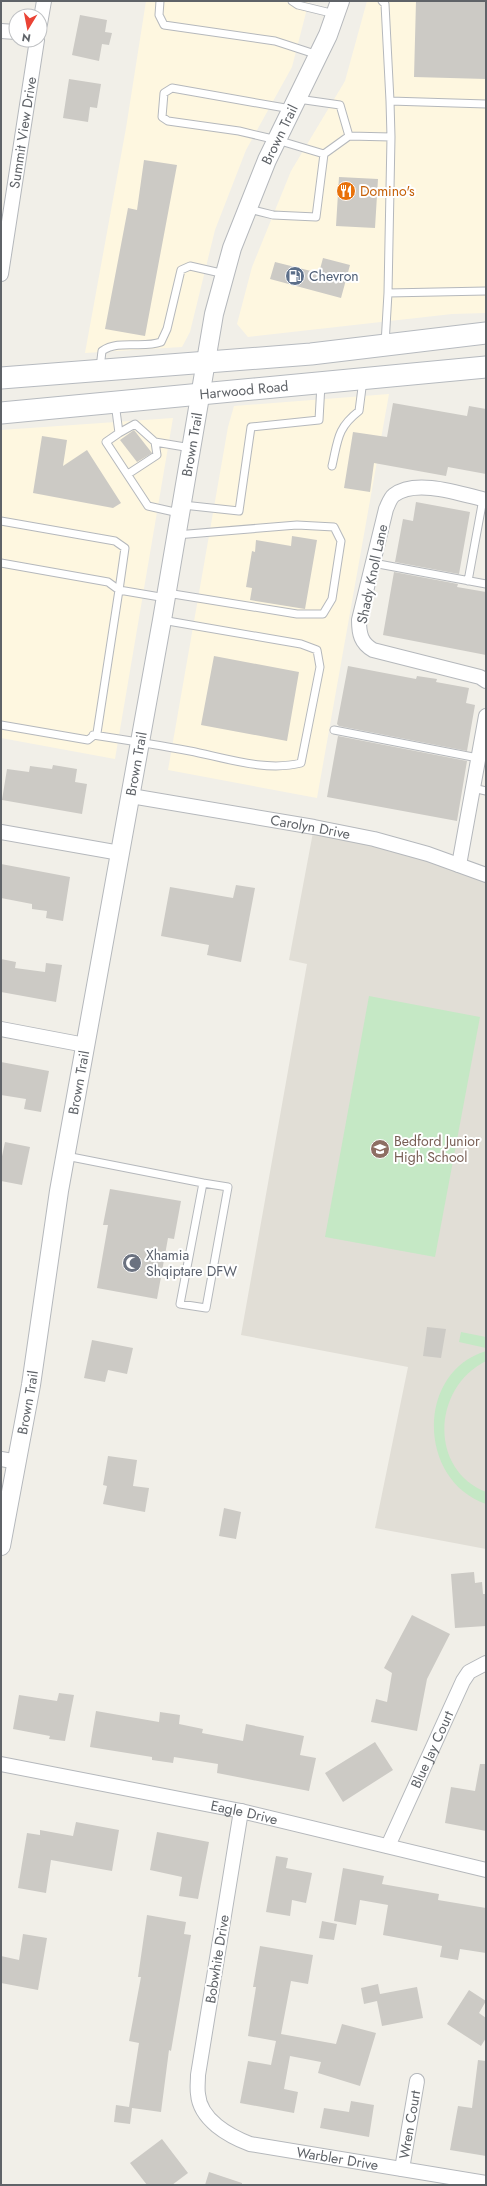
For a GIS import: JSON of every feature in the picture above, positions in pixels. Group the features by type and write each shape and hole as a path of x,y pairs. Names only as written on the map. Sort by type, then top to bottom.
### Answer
{"main road":[{"path":"1,378 311,354 486,333"},
{"name":"Harwood Road","path":"1,414 486,367"}],"street":[{"name":"Brown Trail","path":"1,1546 9,1460 131,796 214,314 232,248 277,140 318,55 338,7"},
{"name":"Summit View Drive","path":"1,274 36,48"},
{"name":"Shady Knoll Lane","path":"485,500 427,487 404,490 393,496 386,509 360,620 359,634 365,645 373,650 480,677 486,681"},
{"path":"459,865 479,789 478,758 486,716"},
{"name":"Carolyn Drive","path":"131,796 366,838 428,854 486,875"},
{"path":"1,832 120,852"},
{"path":"1,1029 85,1045"},
{"name":"Blue Jay Court","path":"388,1846 463,1681 469,1672 486,1663"},
{"name":"Eagle Drive","path":"1,1764 241,1811 486,1870"},
{"name":"Bobwhite Drive","path":"201,2107 198,2095 198,2075 241,1811"},
{"name":"Wren Court","path":"402,2169 417,2081"},
{"name":"Warbler Drive","path":"201,2107 217,2127 231,2137 250,2144 486,2183"}],"lane":[{"path":"160,1 159,15 164,25 275,40 318,55"},
{"path":"292,1 298,5 338,7"},
{"path":"382,1 385,4 391,137 388,293 385,346"},
{"path":"324,154 277,140 239,131 168,121 162,117 164,94 172,88 295,104 340,105 349,136"},
{"path":"390,101 486,104"},
{"path":"248,209 273,215 316,217 324,154 349,136 391,137"},
{"path":"99,370 102,351 110,345 153,345 161,342 167,330 182,270 190,266 225,274"},
{"path":"388,293 486,291"},
{"path":"332,466 341,429 347,420 359,411 363,378"},
{"path":"191,448 155,442 135,424 106,442 148,506 239,512 251,428 319,420 322,382"},
{"path":"114,402 119,433"},
{"path":"128,474 157,455 155,442"},
{"path":"468,581 485,500"},
{"path":"1,521 115,541 125,548 97,733 88,740 1,725"},
{"path":"1,563 108,582 119,590 166,595 297,614 323,614 332,599 341,541 334,527 297,525 176,535"},
{"path":"373,563 486,584"},
{"path":"94,735 285,767 301,762 320,667 317,650 301,644 162,620"},
{"path":"334,730 478,758"},
{"path":"66,1156 228,1187 206,1308 180,1304 203,1183"}],"shaded area":[{"path":"146,1 309,1 292,67 246,150 215,230 190,332 182,347 85,353 126,128"},
{"path":"367,1 486,1 486,313 452,314 248,337 237,324 252,267 291,171 345,81"},
{"path":"389,394 317,798 168,770 228,427 234,406"},
{"path":"173,418 115,759 1,738 1,430"},
{"name":"Bedford Junior High School","path":"314,827 486,875 486,1549 375,1528 408,1367 241,1335 307,964 289,960"}],"green space":[{"path":"369,996 480,1017 435,1257 325,1237"},
{"path":"461,1332 486,1337 486,1348 459,1342"},
{"path":"486,1351 486,1361 468,1373 455,1389 447,1408 444,1428 447,1447 454,1465 467,1481 486,1492 486,1504 463,1491 447,1473 437,1451 434,1426 437,1402 447,1380 463,1363"}],"building":[{"path":"416,1 486,1 486,79 414,77"},
{"path":"80,15 107,20 105,32 112,33 109,45 102,44 99,61 72,55"},
{"path":"69,79 101,84 97,108 90,107 88,122 63,118"},
{"path":"144,160 177,165 145,336 105,329 128,208 137,210"},
{"path":"339,177 378,179 375,228 336,226"},
{"path":"323,258 350,265 341,298 270,279 275,262 319,273"},
{"path":"393,403 467,416 469,406 486,409 486,474 448,467 446,476 374,463 370,492 344,488 353,432 387,437"},
{"path":"134,430 152,453 137,462 120,440"},
{"path":"42,436 67,440 63,466 87,450 121,503 113,508 33,493"},
{"path":"416,502 470,512 459,574 395,562 403,519 413,521"},
{"path":"292,536 317,540 305,609 250,600 252,588 246,587 252,551 255,552 256,540 291,546"},
{"path":"394,572 458,584 457,587 486,592 486,655 383,635"},
{"path":"214,656 299,672 287,741 201,725"},
{"path":"348,666 416,679 417,676 437,679 436,682 469,688 466,703 475,705 467,751 339,726 337,724"},
{"path":"338,736 467,761 457,821 327,797"},
{"path":"53,765 77,769 75,782 87,784 82,814 2,800 7,769 29,772 30,766 52,769"},
{"path":"1,864 70,877 63,921 46,918 47,911 32,909 32,904 1,898"},
{"path":"236,885 255,888 241,962 207,955 209,945 161,936 170,887 233,898"},
{"path":"1,959 16,962 15,968 45,972 46,963 62,965 56,1002 1,992"},
{"path":"1,1062 49,1071 41,1112 24,1109 26,1099 1,1095"},
{"path":"5,1142 30,1147 22,1185 1,1181 1,1161"},
{"name":"Xhamia Shqiptare DFW","path":"110,1189 181,1201 174,1239 168,1238 157,1299 97,1288 108,1225 103,1225"},
{"path":"427,1327 446,1329 441,1358 423,1356"},
{"path":"92,1340 133,1348 127,1374 108,1370 105,1382 84,1378"},
{"path":"108,1456 137,1460 133,1486 149,1488 145,1512 103,1504 107,1486 103,1485"},
{"path":"224,1508 241,1512 236,1539 219,1536"},
{"path":"474,1572 475,1583 482,1582 483,1594 486,1594 486,1626 455,1628 451,1574"},
{"path":"412,1615 450,1634 427,1679 417,1731 371,1722 376,1699 387,1702 392,1673 384,1668"},
{"path":"59,1693 74,1695 65,1741 49,1739 50,1736 13,1729 19,1695 57,1701"},
{"path":"96,1711 159,1722 160,1712 180,1715 179,1724 203,1729 202,1733 243,1741 246,1724 304,1736 300,1755 316,1758 309,1791 217,1773 218,1764 174,1757 173,1763 152,1760 152,1757 90,1747"},
{"path":"375,1742 393,1770 343,1802 325,1773"},
{"path":"480,1764 486,1764 486,1831 445,1823 451,1787 475,1791"},
{"path":"76,1822 119,1830 112,1871 51,1860 46,1893 18,1888 27,1833 40,1835 40,1830 73,1836"},
{"path":"157,1832 209,1842 198,1899 179,1896 182,1877 150,1870"},
{"path":"276,1856 288,1858 286,1868 312,1873 306,1903 292,1900 290,1916 266,1912"},
{"path":"343,1868 384,1876 382,1884 439,1894 438,1900 486,1908 486,1953 460,1949 458,1960 440,1957 442,1946 383,1935 388,1905 360,1900 356,1925 334,1921"},
{"path":"147,1915 186,1922 184,1934 191,1935 171,2051 169,2050 161,2112 132,2108 130,2124 114,2122 116,2105 129,2107 139,2043 129,2041 141,1977 138,1977"},
{"path":"322,1921 337,1924 334,1940 319,1938"},
{"path":"23,1934 47,1938 38,1990 1,1983 1,1956 19,1960"},
{"path":"260,1946 313,1955 308,1984 291,1981 281,2034 336,2044 342,2024 376,2033 360,2086 318,2073 321,2062 290,2056 284,2089 298,2092 294,2113 240,2103 248,2061 271,2065 276,2041 248,2036 256,1987 253,1987"},
{"path":"378,1984 380,1994 417,1987 423,2018 382,2026 377,2001 364,2004 361,1988"},
{"path":"469,1990 486,2001 479,2013 486,2018 486,2038 481,2046 447,2024"},
{"path":"478,2060 486,2061 486,2156 450,2150 458,2106 472,2108"},
{"path":"351,2101 374,2105 369,2137 320,2128 324,2108 349,2112"},
{"path":"162,2139 188,2173 172,2185 147,2185 130,2163"},
{"path":"209,2172 242,2183 242,2185 205,2185"}],"place":[{"name":"Domino's","path":"346,191"},
{"name":"Chevron","path":"295,276"},
{"name":"Bedford Junior High School","path":"380,1149"},
{"name":"Xhamia Shqiptare DFW","path":"132,1263"}]}
